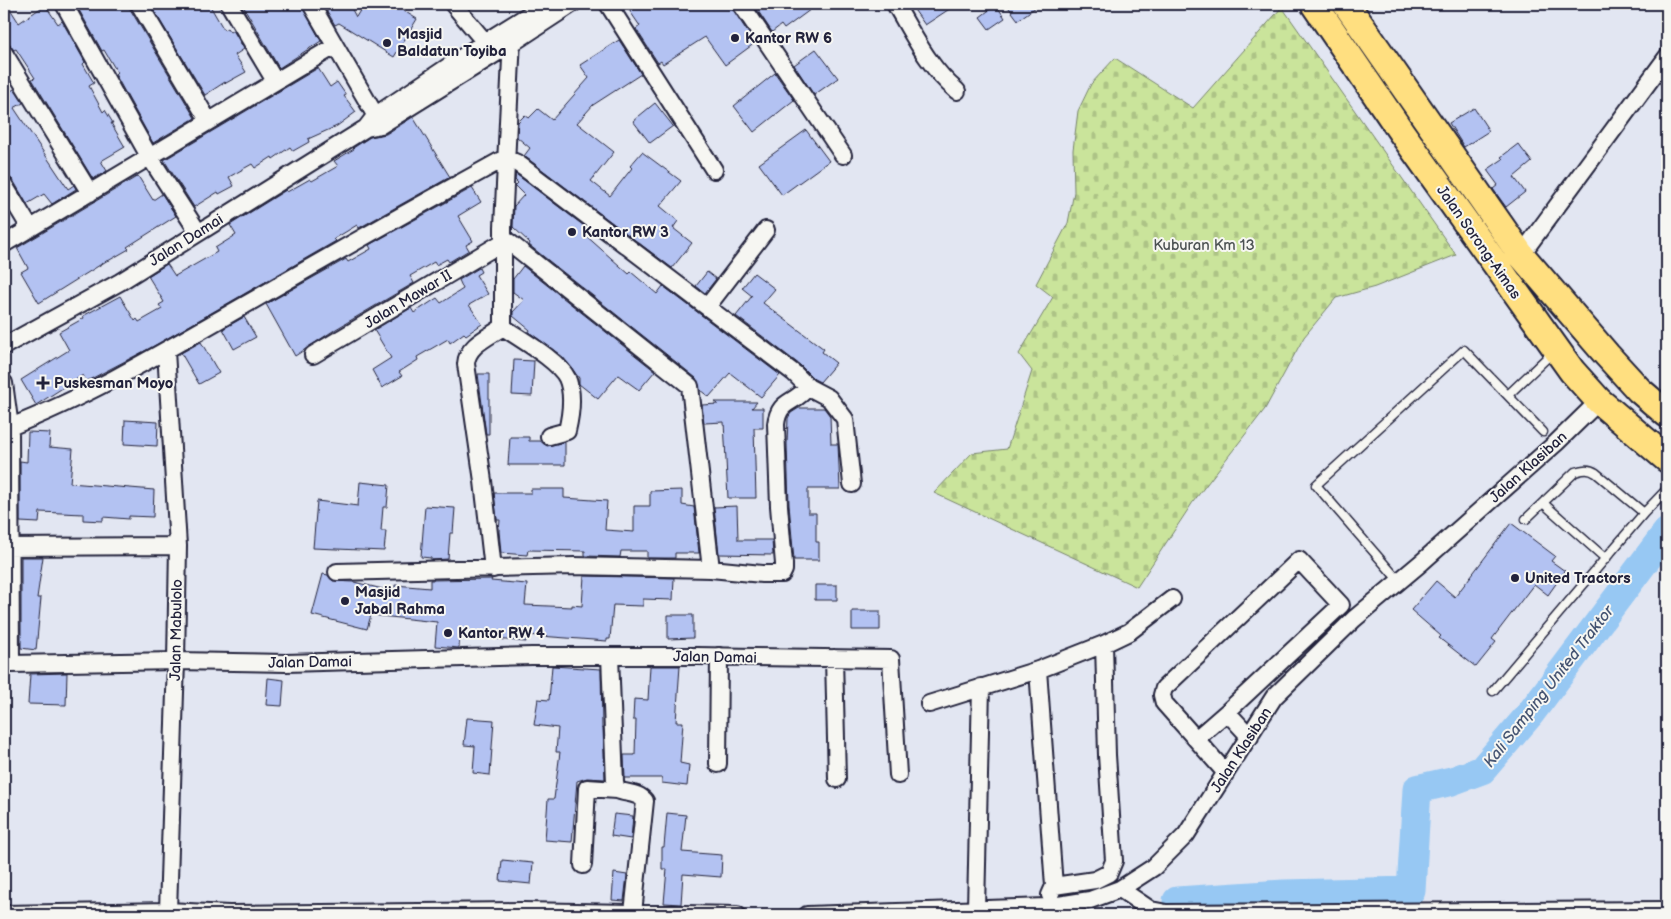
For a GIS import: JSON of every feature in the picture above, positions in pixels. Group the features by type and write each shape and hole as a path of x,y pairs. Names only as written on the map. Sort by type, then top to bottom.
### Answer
{"highway":[{"name":"Jalan Sorong-Aimas","path":"1314,4 1402,133 1572,371 1599,401 1666,457"},
{"name":"Jalan Sorong-Aimas","path":"1346,4 1522,255 1607,355 1639,390 1667,414"}],"street":[{"path":"64,4 149,156 198,232"},
{"path":"139,4 208,120"},
{"path":"229,4 275,81"},
{"path":"311,4 335,46 374,123"},
{"path":"453,4 485,42"},
{"path":"374,123 485,42 546,4"},
{"path":"374,123 511,44 572,4"},
{"path":"608,4 714,170"},
{"path":"741,4 843,155"},
{"path":"894,4 933,67 956,92"},
{"path":"503,327 505,158 513,25"},
{"path":"4,244 208,120 335,46"},
{"path":"4,53 90,193"},
{"path":"1522,255 1667,57"},
{"name":"Jalan Damai","path":"4,346 120,282 374,123"},
{"path":"505,158 517,163 794,373 808,387 829,398 845,419 852,484"},
{"path":"7,427 50,411 109,382 392,220 505,158"},
{"path":"4,185 30,228"},
{"path":"707,307 766,230"},
{"path":"503,242 508,242 690,386 711,570"},
{"name":"Jalan Mawar II","path":"313,355 503,242"},
{"path":"503,327 553,362 566,376 571,390 567,431 549,436"},
{"path":"493,569 483,481 466,364 469,352 476,345 503,327"},
{"name":"Jalan Mabulolo","path":"159,912 176,661 178,546 166,350"},
{"name":"Jalan Damai","path":"4,383 7,427 7,664 176,661 286,663 532,656 719,656 891,659 898,775"},
{"path":"337,572 574,566 782,574 784,570 779,506 777,415 785,404 796,399 808,387"},
{"name":"Jalan Klasiban","path":"807,915 1046,907 1090,900 1120,889 1154,867 1186,835 1274,697 1354,619 1556,442 1599,401"},
{"path":"7,547 178,546"},
{"path":"1226,773 1164,703 1162,695 1164,688 1299,560 1354,619"},
{"path":"929,704 1038,670 1104,644 1129,632 1172,599"},
{"path":"1196,739 1341,605"},
{"path":"1054,886 1095,880 1109,873 1114,861 1106,755 1104,644"},
{"path":"610,656 615,782 617,790"},
{"path":"718,764 719,656"},
{"path":"834,658 837,779"},
{"path":"1038,670 1054,886 1046,907"},
{"path":"971,911 981,687"},
{"path":"1227,712 1250,736"},
{"path":"584,865 587,788 617,790 642,797 645,801 633,913"},
{"path":"1120,889 1151,910 1162,914 1619,913 1667,910"},
{"path":"4,914 159,912 229,914 633,913 737,915"}],"lane":[{"path":"1508,395 1555,349"},
{"path":"1399,581 1316,485 1464,350 1542,432"},
{"path":"1526,519 1575,472 1590,469 1644,513"},
{"path":"1493,691 1644,513 1667,489"},
{"path":"1543,503 1606,558"}],"green space":[{"name":"Kuburan Km 13","path":"1282,7 1456,255 1375,287 1336,298 1304,337 1265,409 1193,502 1137,587 934,493 972,453 1007,449 1032,371 1019,354 1053,297 1036,284 1068,223 1074,192 1073,150 1078,111 1091,84 1115,58 1193,108"}],"building":[{"path":"4,4 7,4 19,23 45,5 58,24 62,21 85,62 83,64 94,83 89,86 103,112 105,110 113,123 111,123 125,147 101,161 107,171 93,179 32,79 35,78 16,49 14,50 9,44 4,43"},
{"path":"78,4 129,4 130,9 195,118 153,143 115,74 117,72 104,50 102,51 79,10 81,8"},
{"path":"150,4 209,4 224,30 227,28 230,32 233,30 244,49 235,55 246,72 225,82 205,95"},
{"path":"242,4 301,4 321,41 279,68"},
{"name":"Masjid Baldatun Toyiba","path":"329,4 349,4 356,17 364,4 408,4 404,11 417,19 394,57 339,23 335,25 324,6"},
{"path":"625,4 731,4 755,43 725,65 705,37 663,64 661,61 658,63 636,29 640,26"},
{"path":"755,4 818,4 784,29 781,25 772,32"},
{"path":"910,4 957,4 925,25"},
{"path":"1006,4 1040,4 1018,20"},
{"path":"996,5 1005,18 989,29 980,17"},
{"path":"619,40 641,74 593,105 577,123 614,152 591,181 610,196 642,152 681,181 660,206 678,221 673,228 692,243 672,268 524,156 530,148 517,137 518,122 525,115 529,118 538,109 552,120 589,78 580,65"},
{"path":"816,49 838,78 814,95 794,65"},
{"path":"318,68 330,87 337,82 346,95 344,96 356,112 337,126 308,139 309,142 293,151 290,147 273,159 272,157 255,168 252,164 229,177 234,186 219,194 218,192 194,207 164,160"},
{"path":"775,73 794,100 754,132 734,106"},
{"path":"14,89 23,103 14,108 68,189 74,185 76,189 52,204 44,194 27,204 13,180 4,175 4,92 5,95"},
{"path":"655,103 673,126 650,143 633,121"},
{"path":"1474,108 1489,131 1464,147 1449,123"},
{"path":"413,117 450,177 359,228 357,225 334,239 336,241 154,346 87,381 83,375 36,405 21,380 69,350 59,332 84,318 83,316 120,296 135,321 137,319 139,322 162,309 159,305 164,302 148,276 167,264 175,276 217,252 215,248 236,235 230,225 286,190 287,192 310,179 312,181 338,166 334,161 370,137 386,134"},
{"path":"806,130 829,161 782,195 759,164"},
{"path":"1518,144 1532,162 1514,177 1525,192 1506,207 1493,189 1498,185 1487,170 1503,159 1501,157"},
{"path":"516,174 588,229 584,234 629,274 631,272 657,294 663,286 780,375 761,397 730,373 709,397 700,390 696,378 529,245 530,243 513,227 514,206 524,195 515,186 518,183 515,180"},
{"path":"138,176 153,200 162,194 176,216 127,247 129,249 39,303 21,272 28,268 17,248"},
{"path":"472,188 481,202 458,216 473,241 466,245 469,250 449,262 447,259 436,265 434,262 410,276 414,283 336,329 295,356 266,304 346,259 348,262 371,249 369,245"},
{"path":"523,266 655,371 639,390 618,375 598,399 579,384 579,378 563,357 529,332 530,330 513,316 513,312 524,300 513,292 513,279"},
{"path":"479,268 481,272 476,275 488,294 469,305 482,324 466,335 464,333 450,343 448,339 417,357 418,360 399,372 402,376 382,388 372,370 391,358 374,330 411,308 414,313 437,298 441,303 463,289 459,280"},
{"path":"707,272 716,279 705,293 696,286"},
{"path":"754,273 775,289 763,303 824,349 822,352 836,363 820,382 736,316 752,296 742,288"},
{"path":"244,317 256,337 234,349 223,329"},
{"path":"201,342 219,373 199,384 181,353"},
{"path":"514,360 534,361 532,396 512,395"},
{"path":"478,374 489,374 489,434 486,434"},
{"path":"715,402 757,402 752,408 763,408 763,428 754,428 756,498 728,498 724,422 704,423 702,405 718,404"},
{"path":"799,408 824,408 830,416 831,444 838,444 840,489 808,489 808,513 816,513 816,542 819,542 819,560 794,560 789,505 787,444 788,418 791,413"},
{"path":"125,420 158,422 157,446 124,444"},
{"path":"28,432 50,433 49,447 73,449 70,483 154,490 153,517 129,516 129,519 103,517 103,521 83,520 83,514 40,512 39,523 20,522 20,461 27,462"},
{"path":"510,437 529,437 529,441 541,441 547,446 565,442 565,465 508,465"},
{"path":"360,482 389,485 387,507 383,507 381,531 386,531 384,551 313,548 317,501 358,506"},
{"path":"531,489 564,489 564,498 607,501 605,530 634,532 634,506 650,506 650,491 682,490 682,505 694,507 699,553 675,553 675,558 647,558 647,551 621,551 620,557 585,556 585,551 528,550 527,555 501,553 500,520 497,520 494,493 531,493"},
{"path":"425,506 455,508 453,533 450,533 448,559 431,560 431,558 421,557"},
{"path":"737,506 738,540 772,540 773,555 719,554 714,507"},
{"path":"1511,523 1555,556 1551,561 1565,571 1548,595 1534,584 1492,639 1496,642 1476,667 1439,638 1441,636 1411,610 1436,581 1455,597"},
{"path":"21,557 43,557 37,598 41,598 36,650 21,648"},
{"path":"323,574 328,575 333,581 354,582 395,592 395,585 430,588 430,580 492,579 491,581 527,584 525,605 572,607 572,605 582,606 584,576 674,578 673,600 643,599 643,606 613,605 610,639 607,639 607,641 526,635 526,642 497,639 497,635 460,631 459,648 435,646 437,622 371,615 367,629 312,615"},
{"path":"815,585 837,585 837,600 815,600"},
{"path":"852,611 880,611 880,630 852,630"},
{"path":"668,615 693,615 693,638 668,639"},
{"path":"552,666 601,669 605,779 587,778 577,781 572,842 545,840 548,799 554,799 560,752 556,752 558,728 534,725 538,699 549,700"},
{"path":"650,666 680,666 676,722 683,722 680,763 689,765 687,786 662,783 662,778 625,778 624,755 635,755 636,720 633,720 634,699 648,700"},
{"path":"67,673 66,705 28,704 30,674"},
{"path":"268,678 284,680 282,706 266,705"},
{"path":"467,718 494,720 490,775 473,773 475,746 464,745"},
{"path":"667,813 686,815 682,852 722,855 721,877 683,874 681,904 664,903 667,869 662,869 662,847 664,847"},
{"path":"614,814 633,816 631,839 611,836"},
{"path":"502,860 533,863 531,884 500,881"},
{"path":"614,873 627,875 624,901 612,900"}],"waterway":[{"name":"Kali Samping United Traktor","path":"1177,915 1177,901 1284,894 1411,891 1417,789 1452,781 1482,770 1530,714 1667,532"}],"place":[{"name":"Kantor RW 6","path":"735,38"},
{"name":"Masjid Baldatun Toyiba","path":"387,43"},
{"name":"Kantor RW 3","path":"572,232"},
{"name":"Puskesman Moyo","path":"43,383"},
{"name":"United Tractors","path":"1515,578"},
{"name":"Masjid Jabal Rahma","path":"345,601"},
{"name":"Kantor RW 4","path":"448,633"}]}
